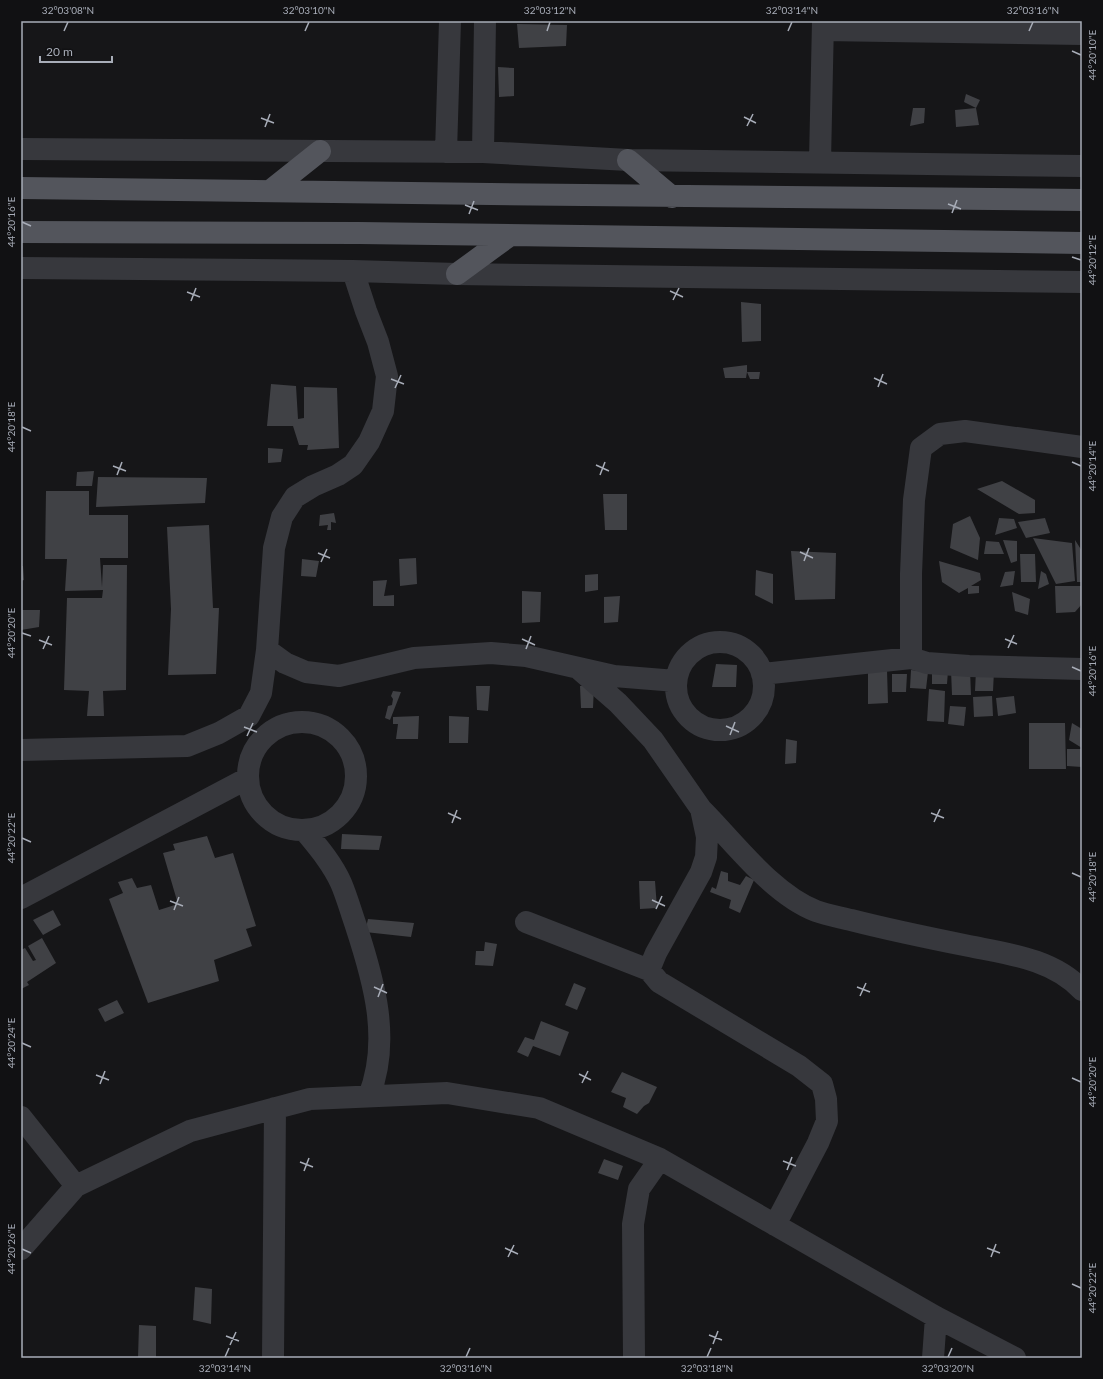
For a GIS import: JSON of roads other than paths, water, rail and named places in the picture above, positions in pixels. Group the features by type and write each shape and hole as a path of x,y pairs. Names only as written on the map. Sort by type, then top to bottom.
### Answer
{"main road":[{"path":"271,190 320,151"},
{"path":"628,160 672,197"},
{"path":"21,188 271,190 672,197 1082,200"},
{"path":"21,232 351,233 1082,243"},
{"path":"457,274 509,236"}],"street":[{"path":"446,152 450,21"},
{"path":"483,152 485,21"},
{"path":"820,161 823,26 1032,27 1082,34"},
{"path":"21,149 483,152 628,160 820,161 1082,166"},
{"path":"21,268 354,271 457,274 1082,282"},
{"path":"21,750 187,746 219,733 250,716 261,693 267,650 274,548 282,517 295,497 313,486 338,475 353,465 369,442 383,411 387,376 378,342 366,311 354,271"},
{"path":"911,658 911,574 914,500 922,448 940,434 965,431 1082,447"},
{"path":"725,642 741,648 754,659 762,674 764,692 758,708 747,721 732,729 715,730 698,725 685,714 677,698 676,681 681,664 692,651 708,644 725,642"},
{"path":"267,650 286,663 306,672 339,676 414,658 491,653 526,656 614,676 676,681"},
{"path":"762,674 911,658 927,663 969,666 1082,669"},
{"path":"579,669 618,703 653,740 701,809 763,874 791,899 816,911 873,926 1015,955 1042,963 1074,982 1082,990"},
{"path":"250,716 270,734"},
{"path":"300,722 321,725 339,736 352,753 357,774 353,795 342,813 325,825 304,830 284,827 265,816 253,799 248,778 251,757 262,739 270,734 280,726 300,722"},
{"path":"21,898 248,778"},
{"path":"649,970 656,953 701,872 706,857 707,837 701,809"},
{"path":"304,830 324,854 341,883 376,992 380,1025 379,1056 375,1080 369,1096"},
{"path":"526,922 649,970 658,982 800,1066 822,1084 826,1099 827,1121 818,1143 775,1225"},
{"path":"21,1249 76,1186 190,1131 310,1098 447,1093 539,1108 660,1160 936,1316 1015,1358"},
{"path":"273,1358 275,1108"},
{"path":"21,1117 76,1186"},
{"path":"634,1358 633,1224 639,1189 660,1160"},
{"path":"933,1358 936,1316"}]}
